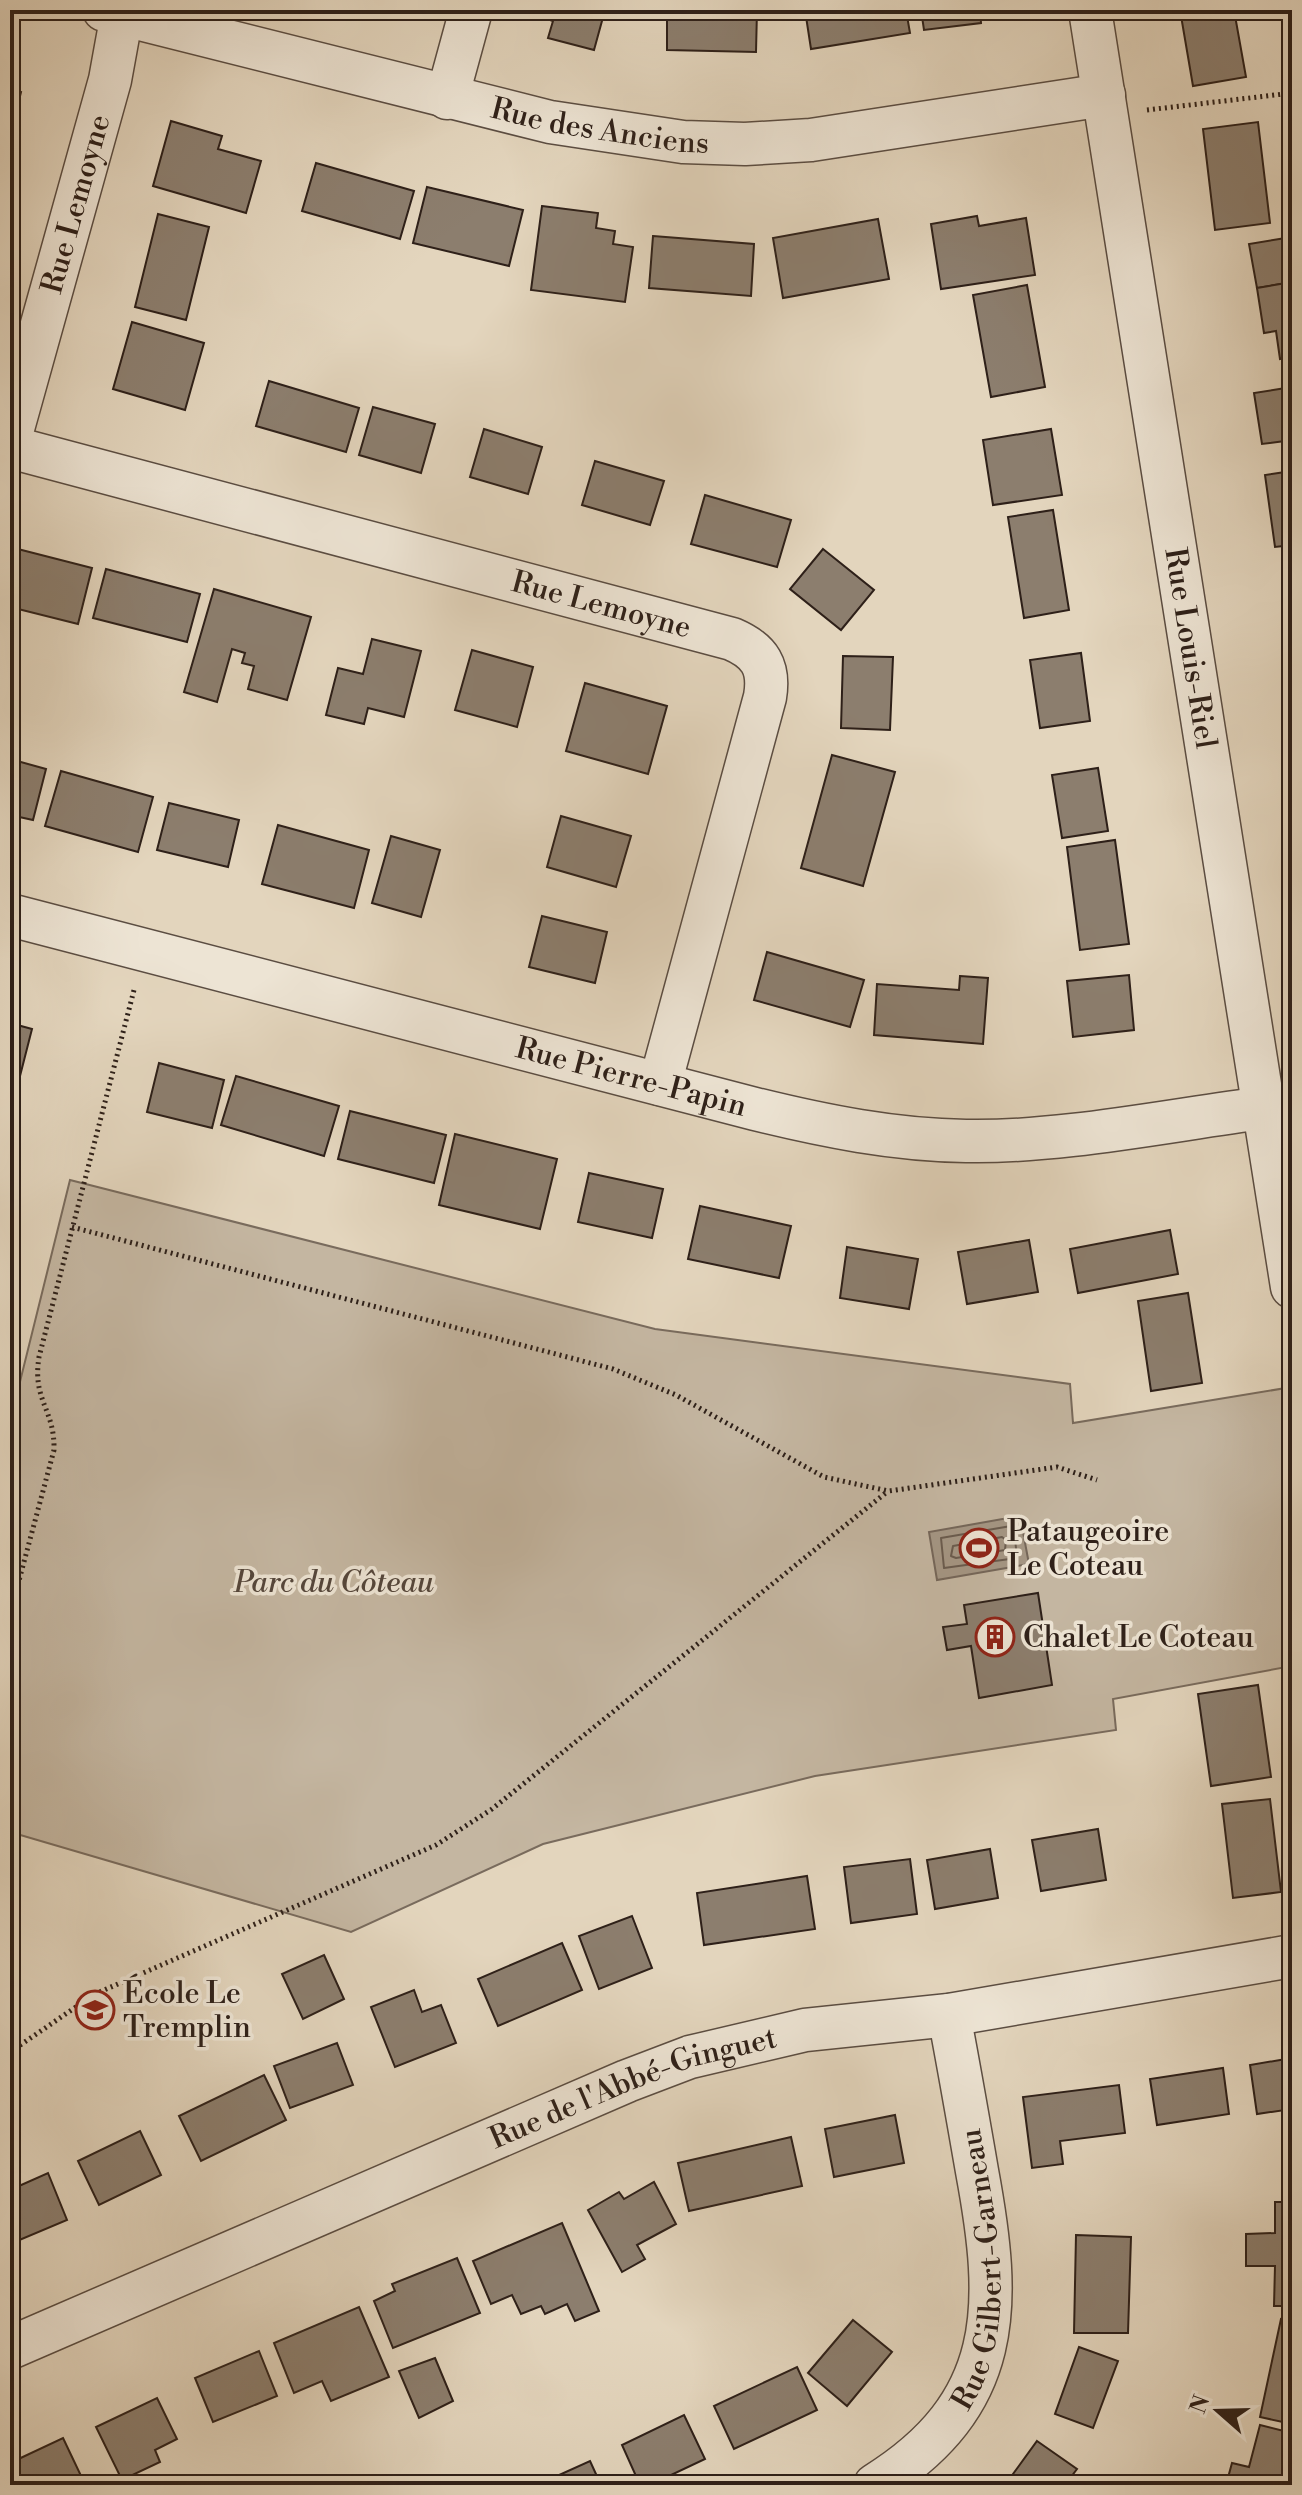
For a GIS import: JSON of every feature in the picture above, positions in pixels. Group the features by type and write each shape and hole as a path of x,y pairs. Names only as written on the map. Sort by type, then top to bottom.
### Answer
{"street":[{"path":"447,98 471,10"},
{"name":"Rue Louis-Riel","path":"1090,10 1292,1287"},
{"name":"Rue des Anciens","path":"113,12 550,122 683,142 745,144 811,140 1106,105"},
{"name":"Rue Lemoyne","path":"10,439 110,80 113,12"},
{"name":"Rue Lemoyne","path":"10,447 732,639 749,647 762,661 768,677 765,697 660,1084"},
{"name":"Rue Pierre-Papin","path":"10,915 815,1124 873,1134 967,1141 1014,1140 1263,1108"},
{"name":"Rue de l'Abbé-Ginguet","path":"10,2348 627,2081 690,2057 805,2030 949,2015 1292,1956"},
{"name":"Rue Gilbert-Garneau","path":"875,2485 904,2467 939,2435 965,2398 983,2356 991,2324 991,2244 949,2015"}],"path":[{"path":"1106,105 1292,93"},
{"path":"10,1614 54,1450 54,1428 38,1396 35,1378 145,950"},
{"path":"72,1227 613,1369 676,1395 824,1477 889,1491 1057,1467 1097,1480"},
{"path":"10,2052 95,1994 436,1845 492,1809 889,1491"}],"green space":[{"name":"Parc du Côteau","path":"70,1180 655,1329 1070,1384 1073,1423 1292,1387 1292,1666 1113,1699 1116,1730 815,1776 543,1844 351,1932 10,1832 10,1422"}],"water":[{"name":"Pataugeoire Le Coteau","path":"1020,1516 1029,1564 937,1580 929,1532"}],"building":[{"path":"549,10 605,10 594,50 548,38 553,21 547,19"},
{"path":"667,10 757,10 756,52 667,50"},
{"path":"805,10 906,10 910,33 811,49"},
{"path":"921,10 980,10 981,23 924,30"},
{"path":"1180,10 1234,10 1246,77 1193,86"},
{"path":"10,90 21,92 10,137"},
{"path":"171,121 222,136 218,149 261,161 246,213 153,186"},
{"path":"1258,122 1270,223 1215,230 1203,129"},
{"path":"316,163 414,191 400,239 302,211"},
{"path":"427,187 523,210 509,266 413,243"},
{"path":"542,206 598,213 596,228 615,231 613,244 633,247 625,302 531,290"},
{"path":"158,214 209,227 186,320 135,307"},
{"path":"977,216 979,226 1026,218 1035,275 941,289 931,224"},
{"path":"878,219 889,279 783,298 773,238"},
{"path":"653,236 754,244 751,296 649,288"},
{"path":"1292,237 1292,282 1257,288 1249,244"},
{"path":"1292,282 1292,357 1280,359 1276,331 1264,333 1257,288"},
{"path":"1027,285 1045,387 991,397 973,295"},
{"path":"132,322 204,343 185,410 113,389"},
{"path":"269,381 359,408 346,452 256,426"},
{"path":"1292,387 1292,440 1262,444 1254,393"},
{"path":"373,407 435,424 421,473 359,455"},
{"path":"484,429 542,447 528,494 470,477"},
{"path":"1051,429 1062,495 993,505 983,440"},
{"path":"595,461 664,481 650,525 582,505"},
{"path":"1292,471 1292,545 1275,547 1265,475"},
{"path":"705,495 791,520 777,567 691,544"},
{"path":"1053,510 1069,610 1024,618 1008,517"},
{"path":"10,547 92,568 78,624 10,607"},
{"path":"823,549 874,590 841,630 790,589"},
{"path":"106,569 200,594 187,642 93,618"},
{"path":"1292,586 1292,660 1283,587"},
{"path":"214,589 311,617 287,700 248,689 254,666 242,663 245,653 232,649 217,702 184,692"},
{"path":"372,639 421,651 404,717 368,708 364,724 326,715 338,668 363,674"},
{"path":"472,650 533,667 517,727 455,710"},
{"path":"1081,653 1090,721 1040,728 1030,660"},
{"path":"843,656 893,657 890,730 841,728"},
{"path":"585,683 667,706 648,774 566,751"},
{"path":"832,755 895,772 863,886 801,868"},
{"path":"10,759 46,769 33,820 10,815"},
{"path":"1098,768 1108,831 1062,838 1052,775"},
{"path":"61,771 153,797 138,852 45,826"},
{"path":"169,803 239,820 228,867 157,850"},
{"path":"561,816 631,836 616,887 547,867"},
{"path":"278,825 369,850 354,908 262,884"},
{"path":"391,836 440,850 421,917 372,903"},
{"path":"1115,840 1129,944 1080,950 1067,847"},
{"path":"542,916 607,932 595,983 529,967"},
{"path":"767,952 864,980 850,1027 754,1000"},
{"path":"1129,975 1134,1030 1073,1037 1067,981"},
{"path":"960,976 988,978 983,1044 874,1035 877,984 959,990"},
{"path":"10,1023 32,1029 20,1076 10,1073"},
{"path":"159,1063 224,1080 212,1128 147,1112"},
{"path":"236,1076 339,1106 324,1156 221,1125"},
{"path":"350,1111 446,1135 434,1183 338,1159"},
{"path":"455,1134 557,1159 540,1229 439,1205"},
{"path":"589,1173 663,1189 652,1238 578,1222"},
{"path":"700,1206 791,1226 779,1278 688,1259"},
{"path":"1170,1230 1178,1274 1078,1293 1070,1249"},
{"path":"1029,1240 1038,1292 967,1304 958,1252"},
{"path":"847,1247 918,1259 909,1309 840,1298"},
{"path":"1188,1293 1202,1383 1151,1391 1138,1301"},
{"name":"Chalet Le Coteau","path":"1038,1593 1052,1685 979,1698 971,1646 947,1650 943,1627 967,1624 964,1605"},
{"path":"1258,1685 1271,1777 1211,1786 1198,1694"},
{"path":"1270,1799 1281,1892 1233,1898 1222,1804"},
{"path":"1098,1829 1106,1880 1041,1891 1032,1840"},
{"path":"990,1849 998,1898 935,1909 927,1860"},
{"path":"910,1859 917,1914 851,1923 844,1867"},
{"path":"807,1876 815,1929 704,1945 697,1893"},
{"path":"632,1916 652,1968 599,1989 579,1936"},
{"path":"562,1943 582,1990 498,2026 478,1979"},
{"path":"324,1955 344,1999 303,2019 282,1974"},
{"path":"414,1990 422,2012 441,2005 456,2043 395,2067 371,2007"},
{"path":"337,2043 353,2085 290,2108 274,2066"},
{"path":"1292,2058 1292,2109 1257,2114 1250,2065"},
{"path":"1223,2068 1229,2114 1157,2125 1150,2079"},
{"path":"264,2075 286,2120 201,2161 179,2116"},
{"path":"1119,2085 1125,2133 1060,2141 1063,2164 1032,2168 1023,2097"},
{"path":"895,2115 904,2163 834,2177 825,2129"},
{"path":"140,2131 161,2175 99,2205 78,2161"},
{"path":"791,2137 802,2186 689,2211 678,2163"},
{"path":"48,2173 67,2220 10,2244 10,2190"},
{"path":"654,2182 676,2224 637,2245 645,2259 622,2272 588,2210 619,2192 624,2199"},
{"path":"1275,2202 1292,2202 1292,2306 1274,2306 1275,2266 1246,2266 1246,2234 1275,2233"},
{"path":"562,2223 599,2311 575,2321 567,2304 545,2314 541,2306 521,2314 512,2295 491,2304 473,2261"},
{"path":"1076,2235 1131,2237 1128,2333 1074,2333"},
{"path":"457,2258 480,2313 393,2348 374,2301 395,2291 392,2284"},
{"path":"359,2307 389,2377 331,2401 322,2381 294,2393 274,2343"},
{"path":"1281,2319 1292,2321 1292,2424 1260,2417"},
{"path":"853,2320 892,2352 847,2406 808,2373"},
{"path":"1079,2347 1118,2361 1093,2428 1055,2414"},
{"path":"259,2351 277,2396 213,2422 195,2378"},
{"path":"435,2358 453,2401 419,2418 399,2371"},
{"path":"797,2367 817,2410 734,2449 714,2406"},
{"path":"157,2398 177,2439 155,2450 160,2462 122,2480 96,2427"},
{"path":"684,2415 705,2459 650,2485 640,2485 622,2445"},
{"path":"1260,2425 1292,2433 1292,2485 1226,2485 1232,2463 1249,2467"},
{"path":"63,2438 83,2480 73,2485 10,2485 10,2463"},
{"path":"1037,2441 1077,2469 1065,2485 1005,2485"},
{"path":"590,2461 601,2485 537,2485"}],"place":[{"name":"Pataugeoire Le Coteau","path":"979,1548"},
{"name":"Chalet Le Coteau","path":"995,1637"},
{"name":"École Le Tremplin","path":"95,2010"}]}
